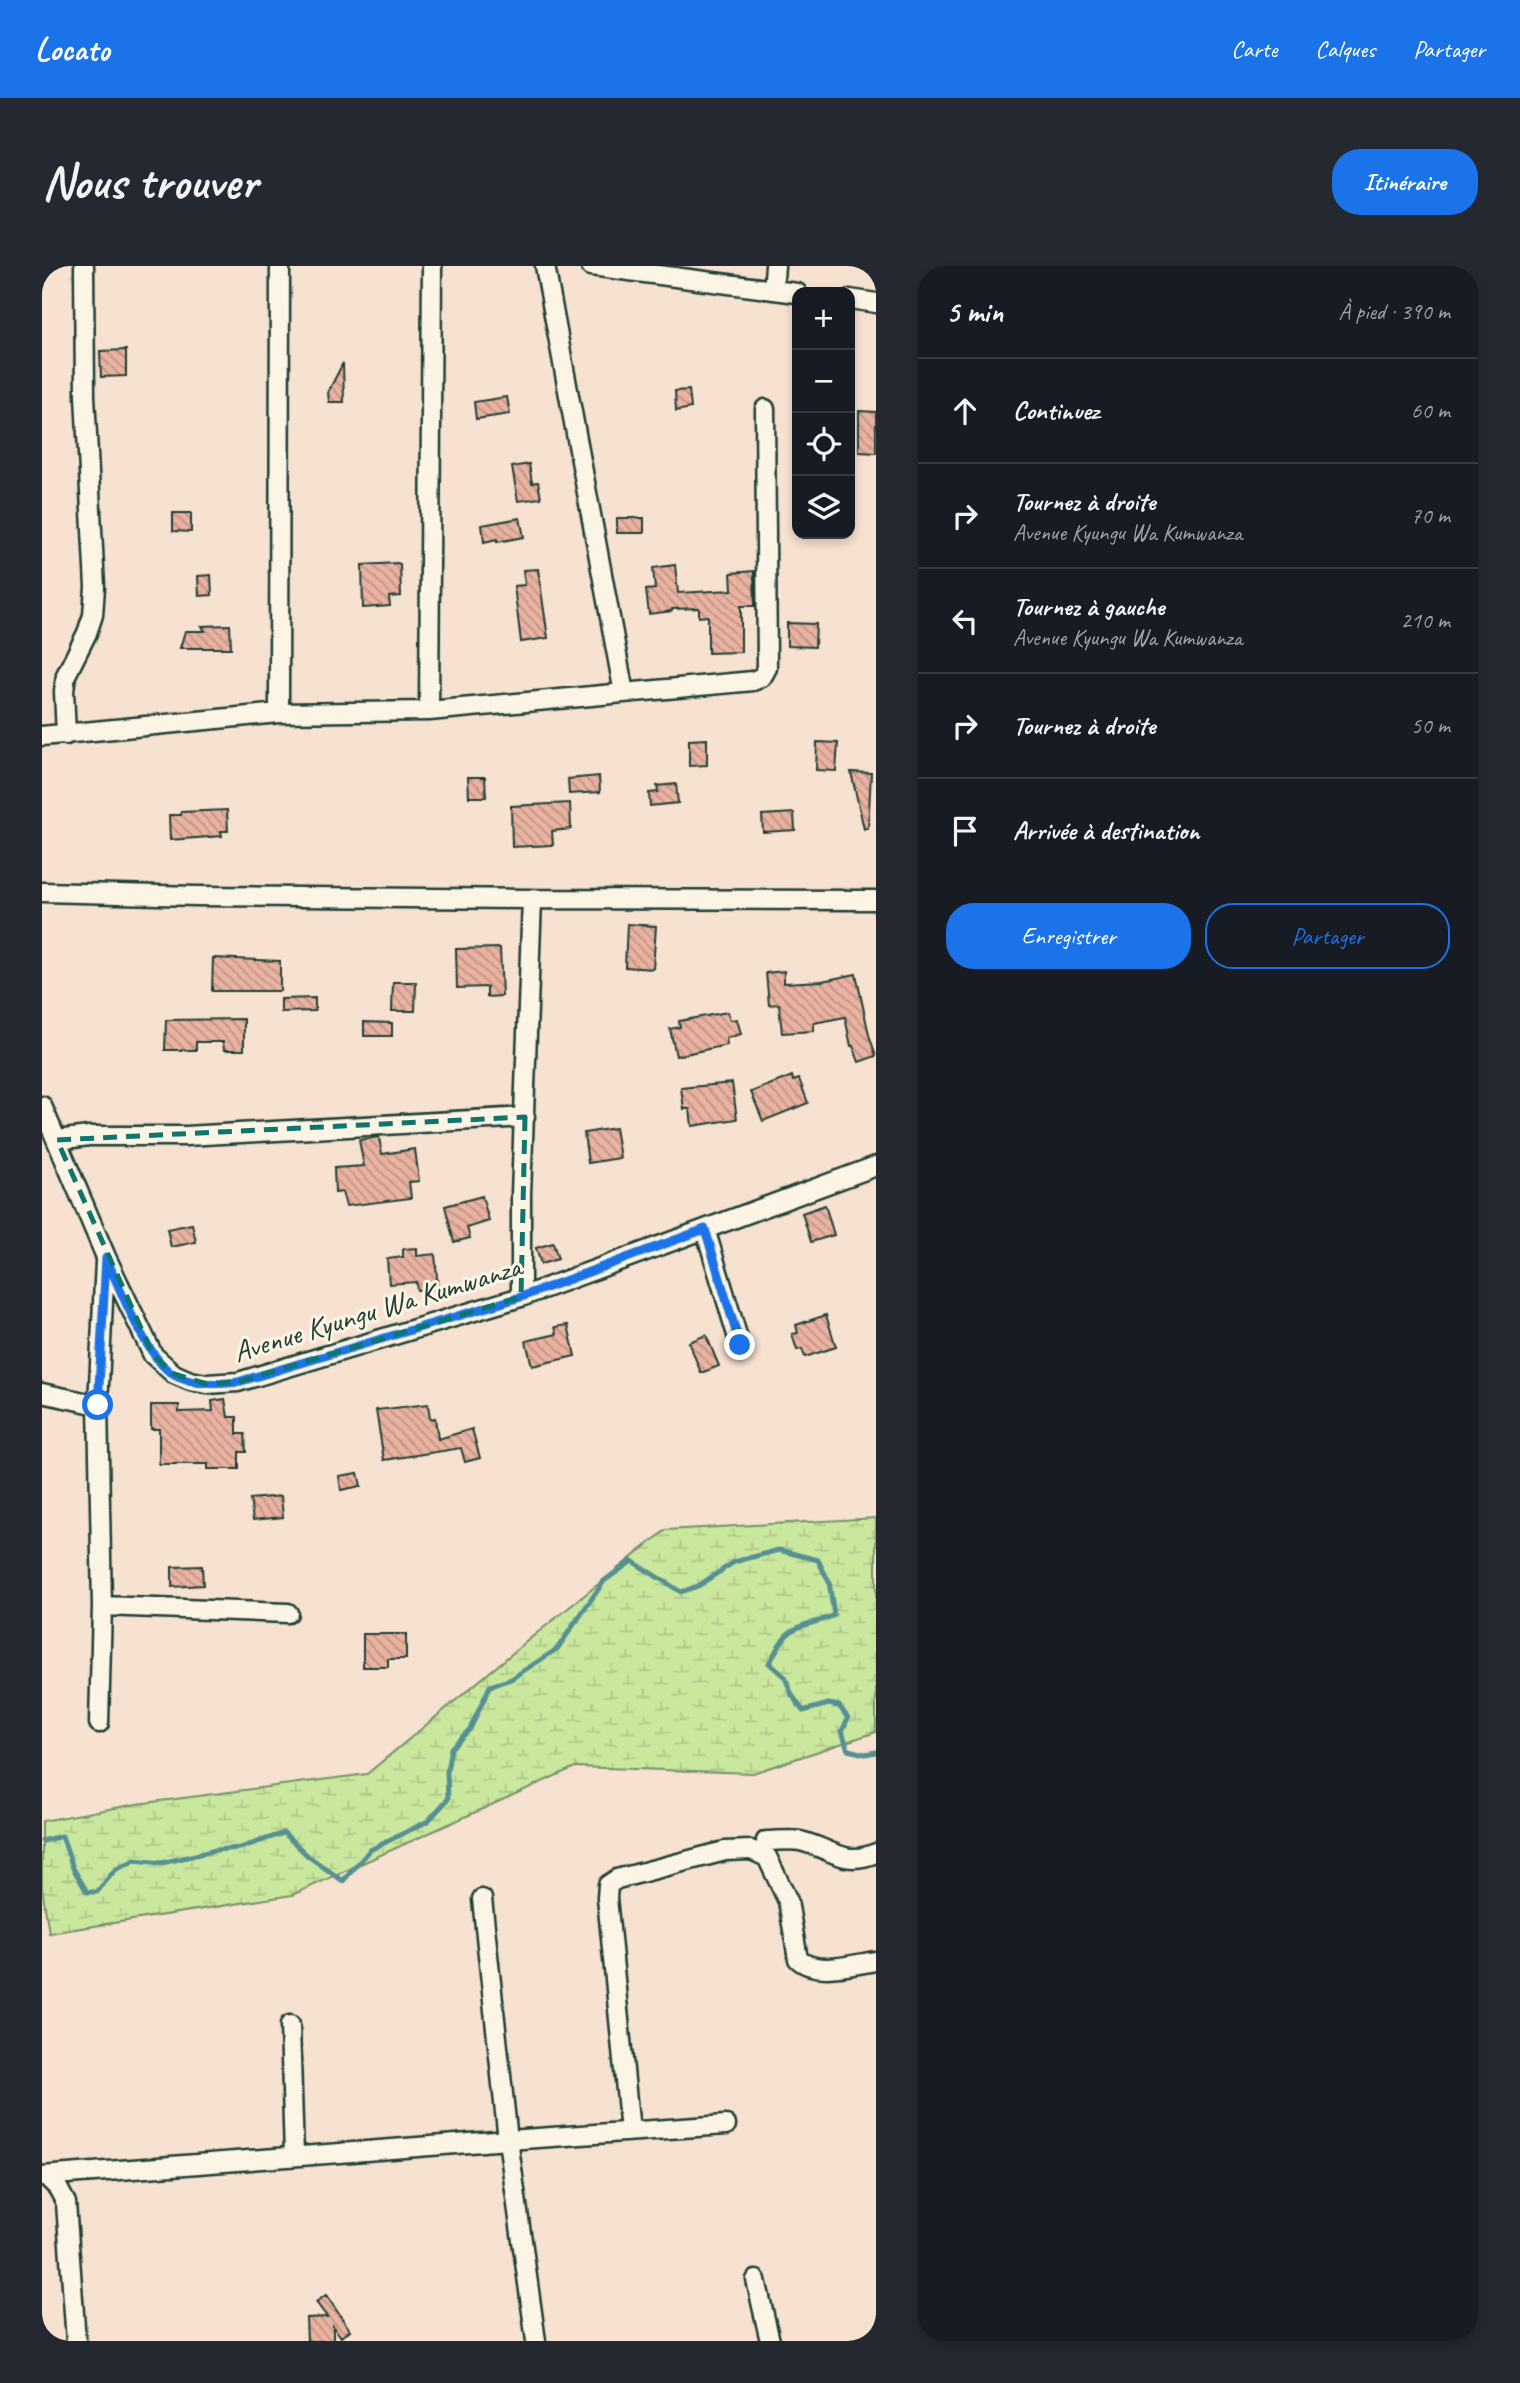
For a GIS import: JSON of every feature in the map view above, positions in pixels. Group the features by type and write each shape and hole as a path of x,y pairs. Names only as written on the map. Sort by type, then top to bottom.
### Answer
{"street":[{"path":"66,734 66,675 90,624 95,587 85,397 84,266"},
{"path":"279,713 280,266"},
{"path":"429,710 432,266"},
{"path":"545,266 624,693"},
{"path":"591,266 792,292"},
{"path":"773,290 775,266"},
{"path":"855,300 876,303"},
{"path":"42,736 279,713 429,710 753,681 762,677 767,668 765,409"},
{"path":"42,892 532,900 876,900"},
{"path":"521,1297 521,1194 532,900"},
{"name":"Avenue Kyungu Wa Kumwanza","path":"42,1107 106,1258 153,1355 173,1374 207,1384 238,1382 521,1297 876,1166"},
{"path":"57,1140 89,1136 186,1136 525,1117"},
{"path":"705,1229 740,1345"},
{"path":"99,1723 102,1606 98,1405 106,1258"},
{"path":"42,1393 98,1405"},
{"path":"102,1606 288,1613"},
{"path":"766,1841 799,1840 848,1858 861,1859 876,1853"},
{"path":"630,2131 607,1898 608,1885 617,1879 725,1851 751,1850 767,1857 772,1866 788,1901 798,1959 804,1965 820,1968 876,1961"},
{"path":"482,1899 508,2140 536,2341"},
{"path":"290,2025 294,2156"},
{"path":"44,2176 726,2125"},
{"path":"44,2176 58,2188 66,2203 76,2341"},
{"path":"756,2280 770,2341"}],"highlighted area":[{"path":"525,1117 521,1297 238,1382 207,1384 174,1374 153,1355 57,1140"}],"green space":[{"path":"876,1518 876,1732 753,1773 575,1767 292,1895 49,1933 42,1888 42,1821 137,1804 367,1774 666,1530"}],"building":[{"path":"126,350 126,376 101,377 100,351"},
{"path":"343,363 344,402 329,402 328,392"},
{"path":"689,390 691,408 676,411 675,391"},
{"path":"507,397 510,414 476,419 474,402"},
{"path":"859,411 876,412 876,453 859,452"},
{"path":"529,464 532,483 538,482 541,498 518,501 512,467"},
{"path":"173,513 191,513 191,532 173,531"},
{"path":"520,518 524,537 484,542 482,525"},
{"path":"617,518 644,518 644,533 617,533"},
{"path":"400,564 401,596 389,597 390,606 363,608 362,565"},
{"path":"675,565 678,593 732,590 731,573 754,571 755,606 741,606 741,652 708,653 708,616 699,617 699,608 672,609 649,614 646,590 655,589 653,568"},
{"path":"538,569 548,638 521,642 514,586 525,585 523,570"},
{"path":"211,575 212,595 199,596 198,576"},
{"path":"787,623 816,624 815,647 787,646"},
{"path":"230,625 231,648 180,648 185,631 205,631 202,626"},
{"path":"707,739 707,765 689,766 689,740"},
{"path":"817,742 838,743 836,771 816,770"},
{"path":"851,772 871,773 868,828 864,829"},
{"path":"599,776 600,792 569,794 568,779"},
{"path":"468,777 485,777 486,797 469,797"},
{"path":"676,784 678,803 650,806 649,793 658,792 657,786"},
{"path":"570,803 571,829 552,831 553,845 512,847 511,806"},
{"path":"227,810 228,831 221,831 222,836 170,840 169,815"},
{"path":"794,813 795,830 763,832 762,815"},
{"path":"627,924 656,926 653,969 625,967"},
{"path":"500,948 502,996 487,997 487,987 457,988 456,949"},
{"path":"213,958 280,961 280,991 212,991"},
{"path":"784,971 784,983 822,981 856,974 876,1056 859,1062 851,1046 845,1017 814,1023 814,1031 782,1033 779,1004 769,1005 766,973"},
{"path":"393,982 416,982 415,1011 392,1011"},
{"path":"315,998 315,1011 281,1012 281,999"},
{"path":"728,1012 730,1020 737,1019 741,1034 726,1038 727,1045 676,1056 670,1029 680,1027 679,1021"},
{"path":"244,1019 244,1050 224,1050 223,1042 196,1042 196,1050 165,1050 166,1020"},
{"path":"364,1022 392,1023 392,1036 364,1036"},
{"path":"792,1076 793,1081 799,1079 808,1103 763,1121 751,1092"},
{"path":"732,1083 737,1119 692,1126 690,1109 684,1109 681,1088"},
{"path":"615,1128 620,1158 588,1163 584,1133"},
{"path":"379,1137 382,1154 415,1149 419,1181 409,1182 411,1198 346,1206 342,1192 335,1193 334,1168 364,1166 359,1140"},
{"path":"482,1196 489,1221 467,1228 470,1238 454,1242 445,1206"},
{"path":"825,1205 834,1235 811,1242 802,1213"},
{"path":"192,1224 196,1242 171,1247 167,1229"},
{"path":"553,1243 558,1259 541,1264 536,1248"},
{"path":"417,1248 417,1256 435,1254 438,1289 417,1290 416,1282 389,1284 387,1259 403,1257 403,1249"},
{"path":"826,1315 836,1347 805,1357 802,1349 797,1350 792,1334 798,1333 796,1325"},
{"path":"568,1325 575,1356 532,1366 526,1341 557,1334 555,1327"},
{"path":"706,1335 719,1366 701,1373 689,1342"},
{"path":"225,1399 228,1417 237,1417 237,1434 245,1434 246,1452 239,1452 239,1469 208,1469 208,1464 159,1464 159,1429 151,1429 151,1405 179,1405 179,1412 213,1411 212,1401"},
{"path":"428,1404 430,1419 435,1418 438,1439 472,1429 480,1458 465,1462 461,1448 384,1460 376,1410"},
{"path":"358,1473 361,1486 341,1490 339,1476"},
{"path":"281,1496 283,1517 253,1520 250,1499"},
{"path":"202,1566 203,1585 172,1587 172,1567"},
{"path":"363,1634 406,1634 406,1659 388,1659 388,1667 363,1667"},
{"path":"326,2295 350,2330 341,2337 333,2326 333,2341 307,2341 306,2318 327,2317 316,2302"}],"waterway":[{"path":"42,1841 62,1836 73,1868 87,1892 97,1892 115,1870 135,1860 162,1863 216,1850 240,1848 284,1833 308,1856 343,1881 370,1850 428,1821 448,1799 447,1771 451,1748 470,1729 490,1686 511,1679 557,1649 604,1581 632,1561 681,1592 698,1586 734,1562 779,1550 818,1560 829,1582 834,1615 793,1630 782,1640 769,1663 785,1677 792,1695 803,1711 829,1704 839,1706 848,1718 842,1731 848,1750 865,1754 876,1752"}],"route":[{"path":"98,1405 106,1258 153,1355 173,1374 207,1384 238,1382 521,1297 705,1229 740,1345"}]}
